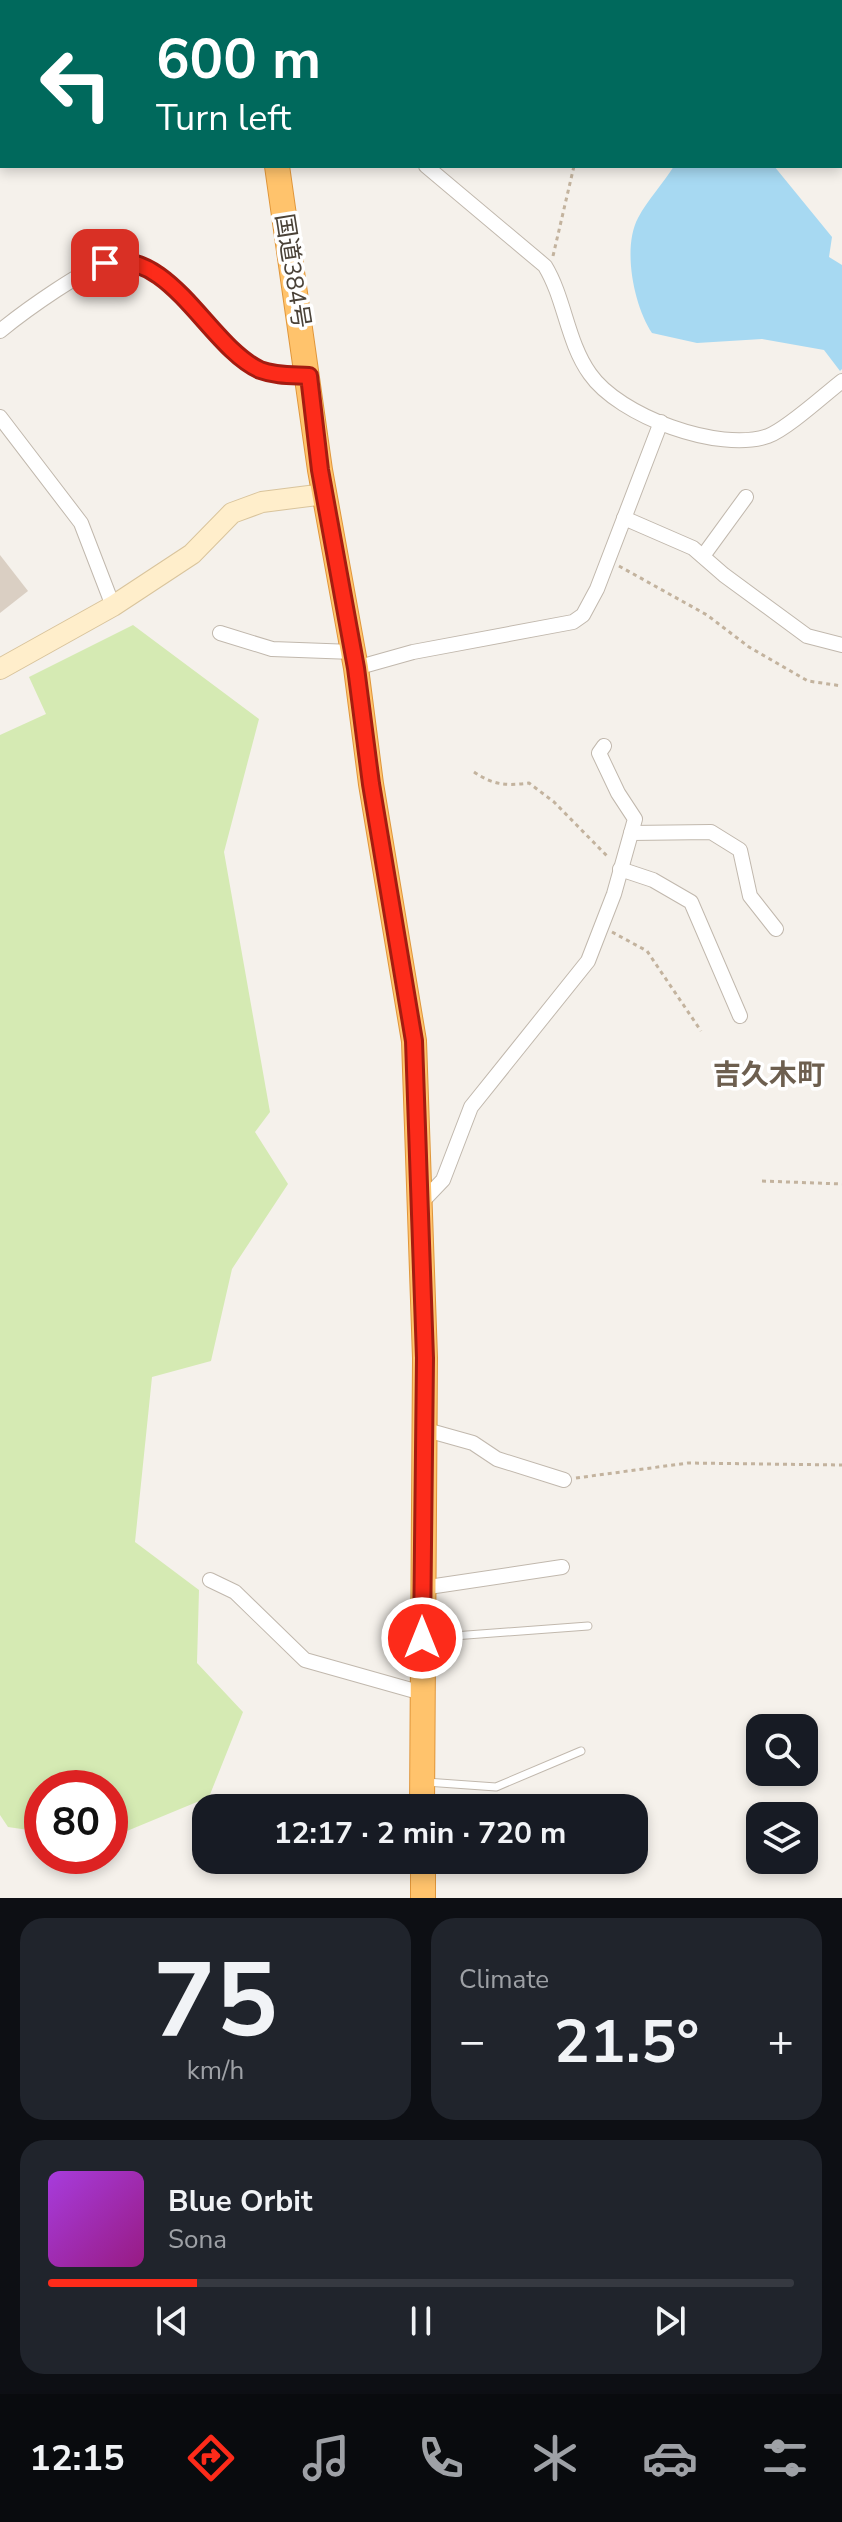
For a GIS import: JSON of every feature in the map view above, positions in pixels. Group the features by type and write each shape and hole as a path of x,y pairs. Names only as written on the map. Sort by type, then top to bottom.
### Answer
{"highway":[{"name":"国道384号","path":"277,168 325,494 414,1041 425,1358 422,1794"},
{"path":"423,1874 423,1898"}],"street":[{"path":"428,168 545,266 577,352 590,375 610,395 661,422 706,436 743,441 770,435 842,381"},
{"path":"0,331 90,270 119,259 164,280 241,357 258,369 275,374 309,376"},
{"path":"0,417 81,523 113,606"},
{"path":"220,633 272,649 354,660 573,622 583,615 608,559 661,422"},
{"path":"0,669 113,606 192,554 232,513 262,502 325,494"},
{"path":"703,556 746,497"},
{"path":"624,518 693,548 724,575 807,636 842,645"},
{"path":"421,1203 443,1180 471,1107 588,961 635,819 618,793 599,753 604,746"},
{"path":"631,833 711,832 740,850 750,896 776,929"},
{"path":"620,869 653,880 691,902 740,1016"},
{"path":"423,1429 473,1443 497,1459 564,1480"},
{"path":"422,1588 562,1567"},
{"path":"210,1580 235,1592 305,1660 422,1693"}],"lane":[{"path":"422,1638 588,1626"},
{"path":"422,1782 496,1787 581,1751"}],"path":[{"path":"549,273 574,168"},
{"path":"608,559 707,615 749,647 808,681 842,686"},
{"path":"474,772 491,783 504,786 529,783 554,802 620,869"},
{"path":"601,927 647,951 701,1031"},
{"path":"762,1181 842,1184"},
{"path":"564,1480 688,1463 842,1465"}],"green space":[{"path":"133,625 259,719 224,852 270,1112 255,1132 288,1184 232,1269 211,1361 152,1377 135,1542 199,1590 197,1663 243,1712 210,1794 192,1794 192,1804 128,1831 128,1770 24,1770 24,1829 8,1827 0,1815 0,735 46,714 29,677"}],"water":[{"path":"673,168 776,168 832,237 829,257 842,265 842,369 840,371 824,350 762,339 697,343 652,333 635,293 631,260 633,230 646,204"}],"building":[{"path":"0,555 28,591 0,613"}],"district":[{"name":"吉久木町","path":"769,1075"}],"route":[{"path":"105,263 119,259 164,280 241,357 258,369 275,374 309,376 320,470 356,668 371,784 414,1041 425,1358 422,1638"}]}
